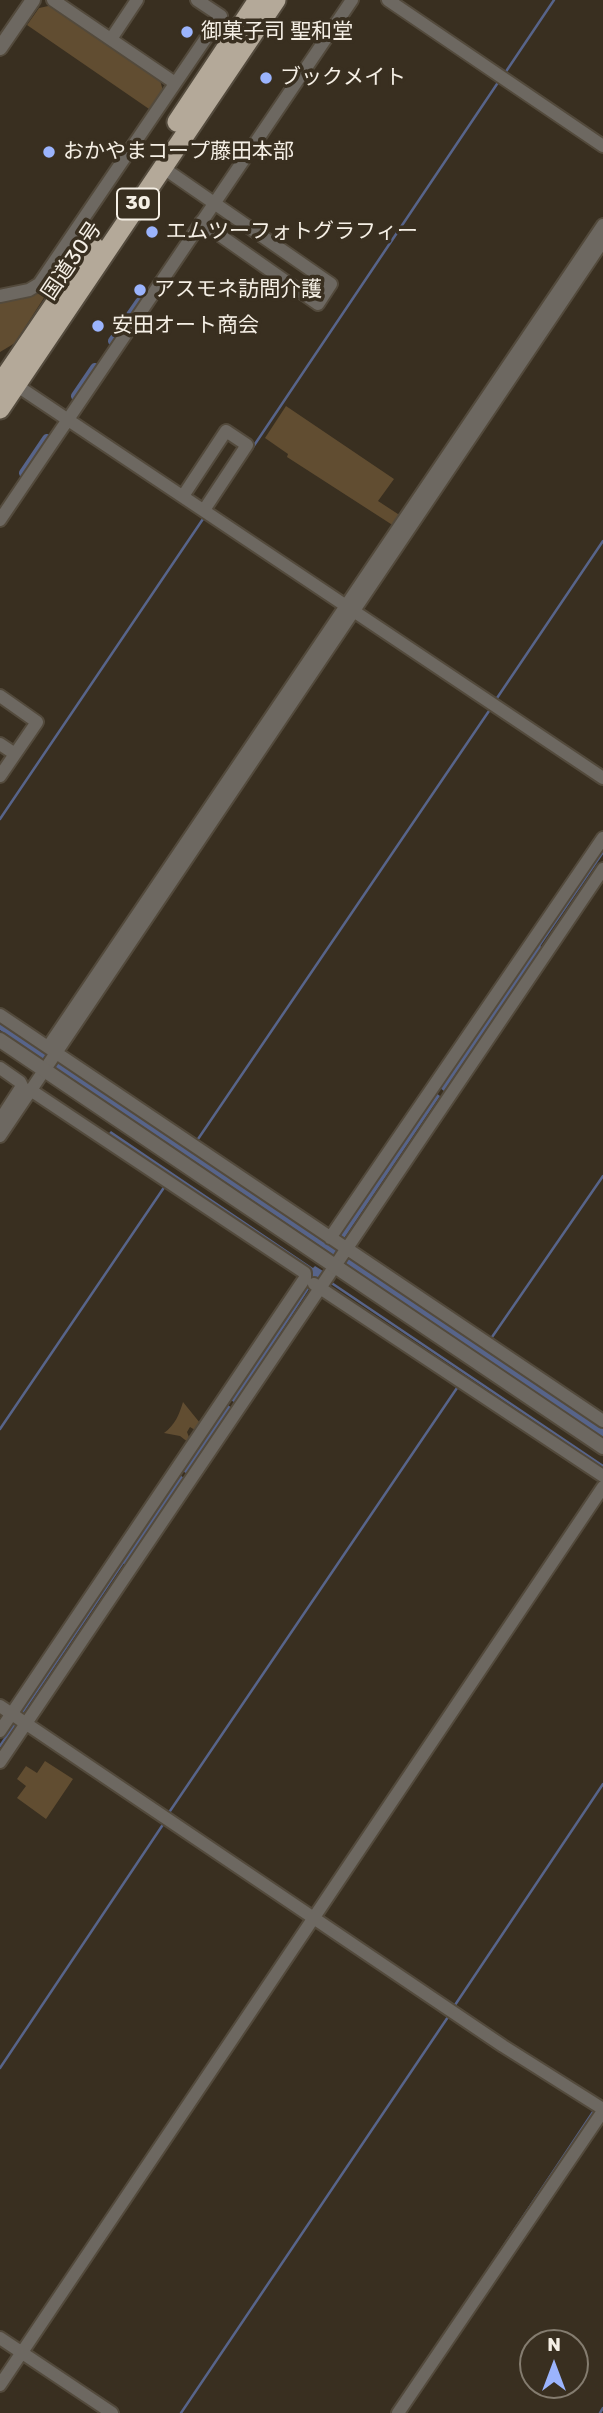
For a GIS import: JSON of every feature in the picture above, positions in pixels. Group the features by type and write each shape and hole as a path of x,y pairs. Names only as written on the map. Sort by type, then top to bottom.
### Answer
{"highway":[{"name":"国道30号","path":"0,409 5,380 258,0"},
{"name":"国道30号","path":"5,380 162,167 276,0"}],"street":[{"path":"0,48 33,0"},
{"path":"53,0 175,83"},
{"path":"111,39 137,0"},
{"path":"0,296 29,290 38,284 220,16 197,0"},
{"path":"0,520 352,0"},
{"path":"388,0 603,146"},
{"path":"162,167 331,284 318,304 201,222"},
{"path":"0,1136 99,978 350,607 603,225"},
{"path":"350,607 603,241"},
{"path":"5,380 68,419 603,778"},
{"path":"183,496 226,431 247,445 204,510"},
{"path":"0,696 37,722 0,776"},
{"path":"0,744 15,754"},
{"path":"0,1762 19,1718 328,1264 542,942 603,838"},
{"path":"0,1040 39,1075 107,1128 305,1273 328,1264 542,942 603,869"},
{"path":"0,1015 39,1075 107,1128 328,1264 603,1422"},
{"path":"0,1068 20,1082 39,1075"},
{"path":"0,1119 39,1075"},
{"path":"39,1075 603,1447"},
{"path":"0,2385 19,2351 259,1996 602,1479 461,1381 328,1264"},
{"path":"0,1706 600,2108 398,2413"},
{"path":"0,1731 19,1718"},
{"path":"0,2338 112,2413"}],"shaded area":[{"path":"53,5 159,77 164,94 152,111 27,25 39,8"},
{"path":"41,289 47,293 15,343 0,352 0,301"},
{"path":"286,406 394,479 378,501 401,516 394,526 287,457 288,454 265,438"},
{"path":"183,1402 200,1423 195,1430 190,1427 187,1432 189,1443 180,1436 164,1433 176,1419"},
{"path":"45,1761 73,1779 46,1819 17,1798 26,1786 17,1779 26,1766 37,1773"}],"water":[{"path":"538,945 542,947 444,1091 440,1088"},
{"path":"0,1021 48,1054 44,1060 0,1030"},
{"path":"59,1060 337,1247 334,1254 53,1066"},
{"path":"436,1093 440,1096 343,1240 339,1237"},
{"path":"111,1131 313,1268 315,1266 323,1271 317,1280 310,1278 108,1134"},
{"path":"307,1283 311,1286 235,1403 231,1400"},
{"path":"228,1405 232,1408 187,1474 183,1471"},
{"path":"180,1475 184,1478 126,1565 122,1563"}],"waterway":[{"path":"505,73 554,0"},
{"path":"251,450 499,81"},
{"path":"113,341 140,302"},
{"path":"76,396 95,368"},
{"path":"24,473 47,439"},
{"path":"0,819 205,516"},
{"path":"497,698 603,541"},
{"path":"196,1142 491,708"},
{"path":"539,946 603,852"},
{"path":"490,1340 603,1176"},
{"path":"0,1429 165,1186"},
{"path":"337,1253 603,1433"},
{"path":"330,1282 603,1466"},
{"path":"168,1814 459,1385"},
{"path":"20,1716 124,1561"},
{"path":"0,1746 17,1721"},
{"path":"453,2008 603,1784"},
{"path":"0,2068 164,1823"},
{"path":"181,2413 450,2014"},
{"path":"459,2313 595,2109"},
{"path":"600,2413 603,2408"}],"place":[{"name":"御菓子司 聖和堂","path":"187,32"},
{"name":"ブックメイト","path":"266,78"},
{"name":"おかやまコープ藤田本部","path":"49,152"},
{"name":"エムツーフォトグラフィー","path":"152,232"},
{"name":"アスモネ訪問介護","path":"140,290"},
{"name":"安田オート商会","path":"98,326"}]}
